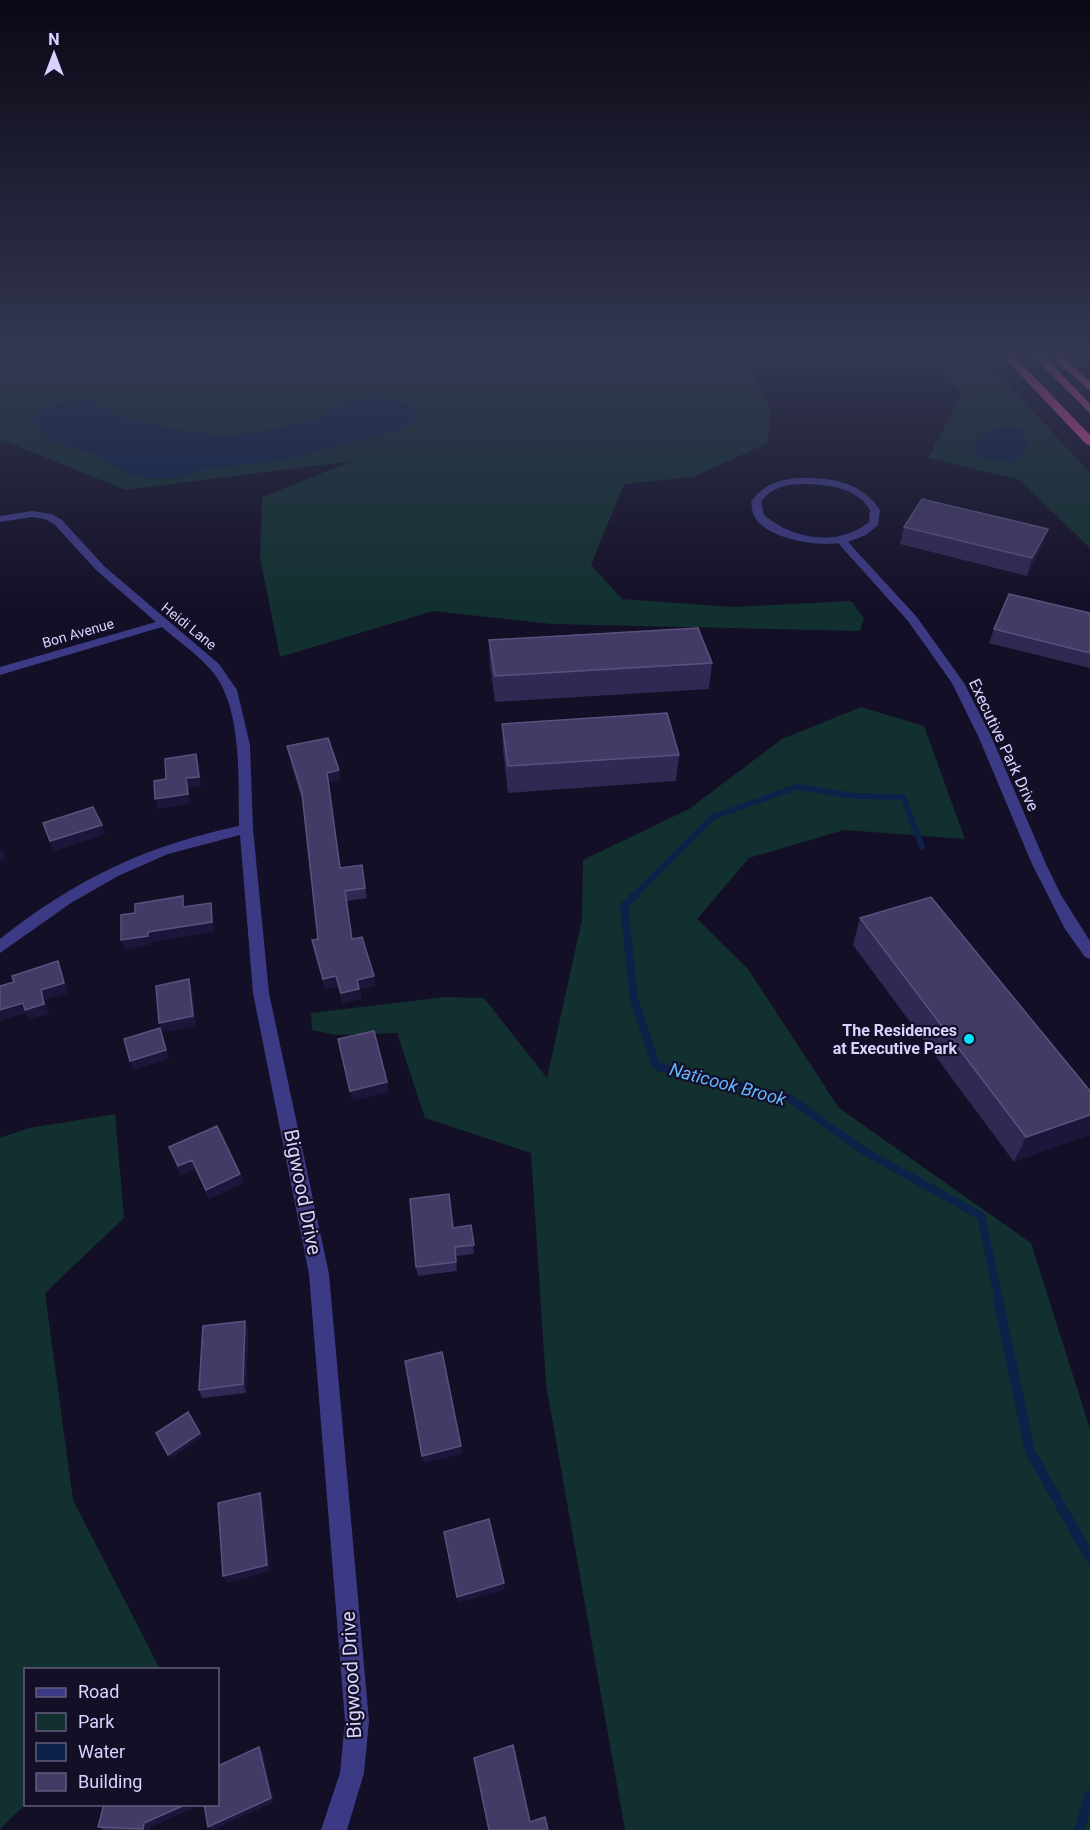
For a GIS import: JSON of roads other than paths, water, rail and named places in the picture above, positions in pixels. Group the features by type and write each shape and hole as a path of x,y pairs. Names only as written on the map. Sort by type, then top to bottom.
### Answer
{"street":[{"path":"803,481 826,482 854,490 870,502 875,510 875,519 866,530 840,539 812,539 775,529 759,516 755,507 758,498 780,484 803,481"},
{"name":"Heidi Lane","path":"6,518 32,514 48,516 58,522 100,568 215,667 231,690 243,745 246,829"},
{"name":"Executive Park Drive","path":"840,539 925,633 954,675 988,742 1058,903 1090,953"},
{"name":"Bon Avenue","path":"0,671 164,624"},
{"path":"0,947 34,919 105,878 188,843 246,829"},
{"name":"Bigwood Drive","path":"246,829 261,993 292,1134 319,1274 357,1721 352,1773 334,1830"}],"water":[{"path":"46,436 374,436 280,461 208,468 184,478 151,479 129,474 95,454 50,441"},
{"path":"982,436 1024,436 1027,448 1012,463 979,457 972,448"}],"waterway":[{"name":"Naticook Brook","path":"922,847 903,797 855,796 796,787 713,817 624,906 634,999 656,1066 789,1098 866,1152 981,1216 999,1300"},
{"name":"Naticook Brook","path":"998,1299 1030,1451 1090,1558"},
{"name":"Naticook Brook","path":"1079,1830 1090,1795"}],"place":[{"name":"The Residences at Executive Park","path":"969,1039"}]}
